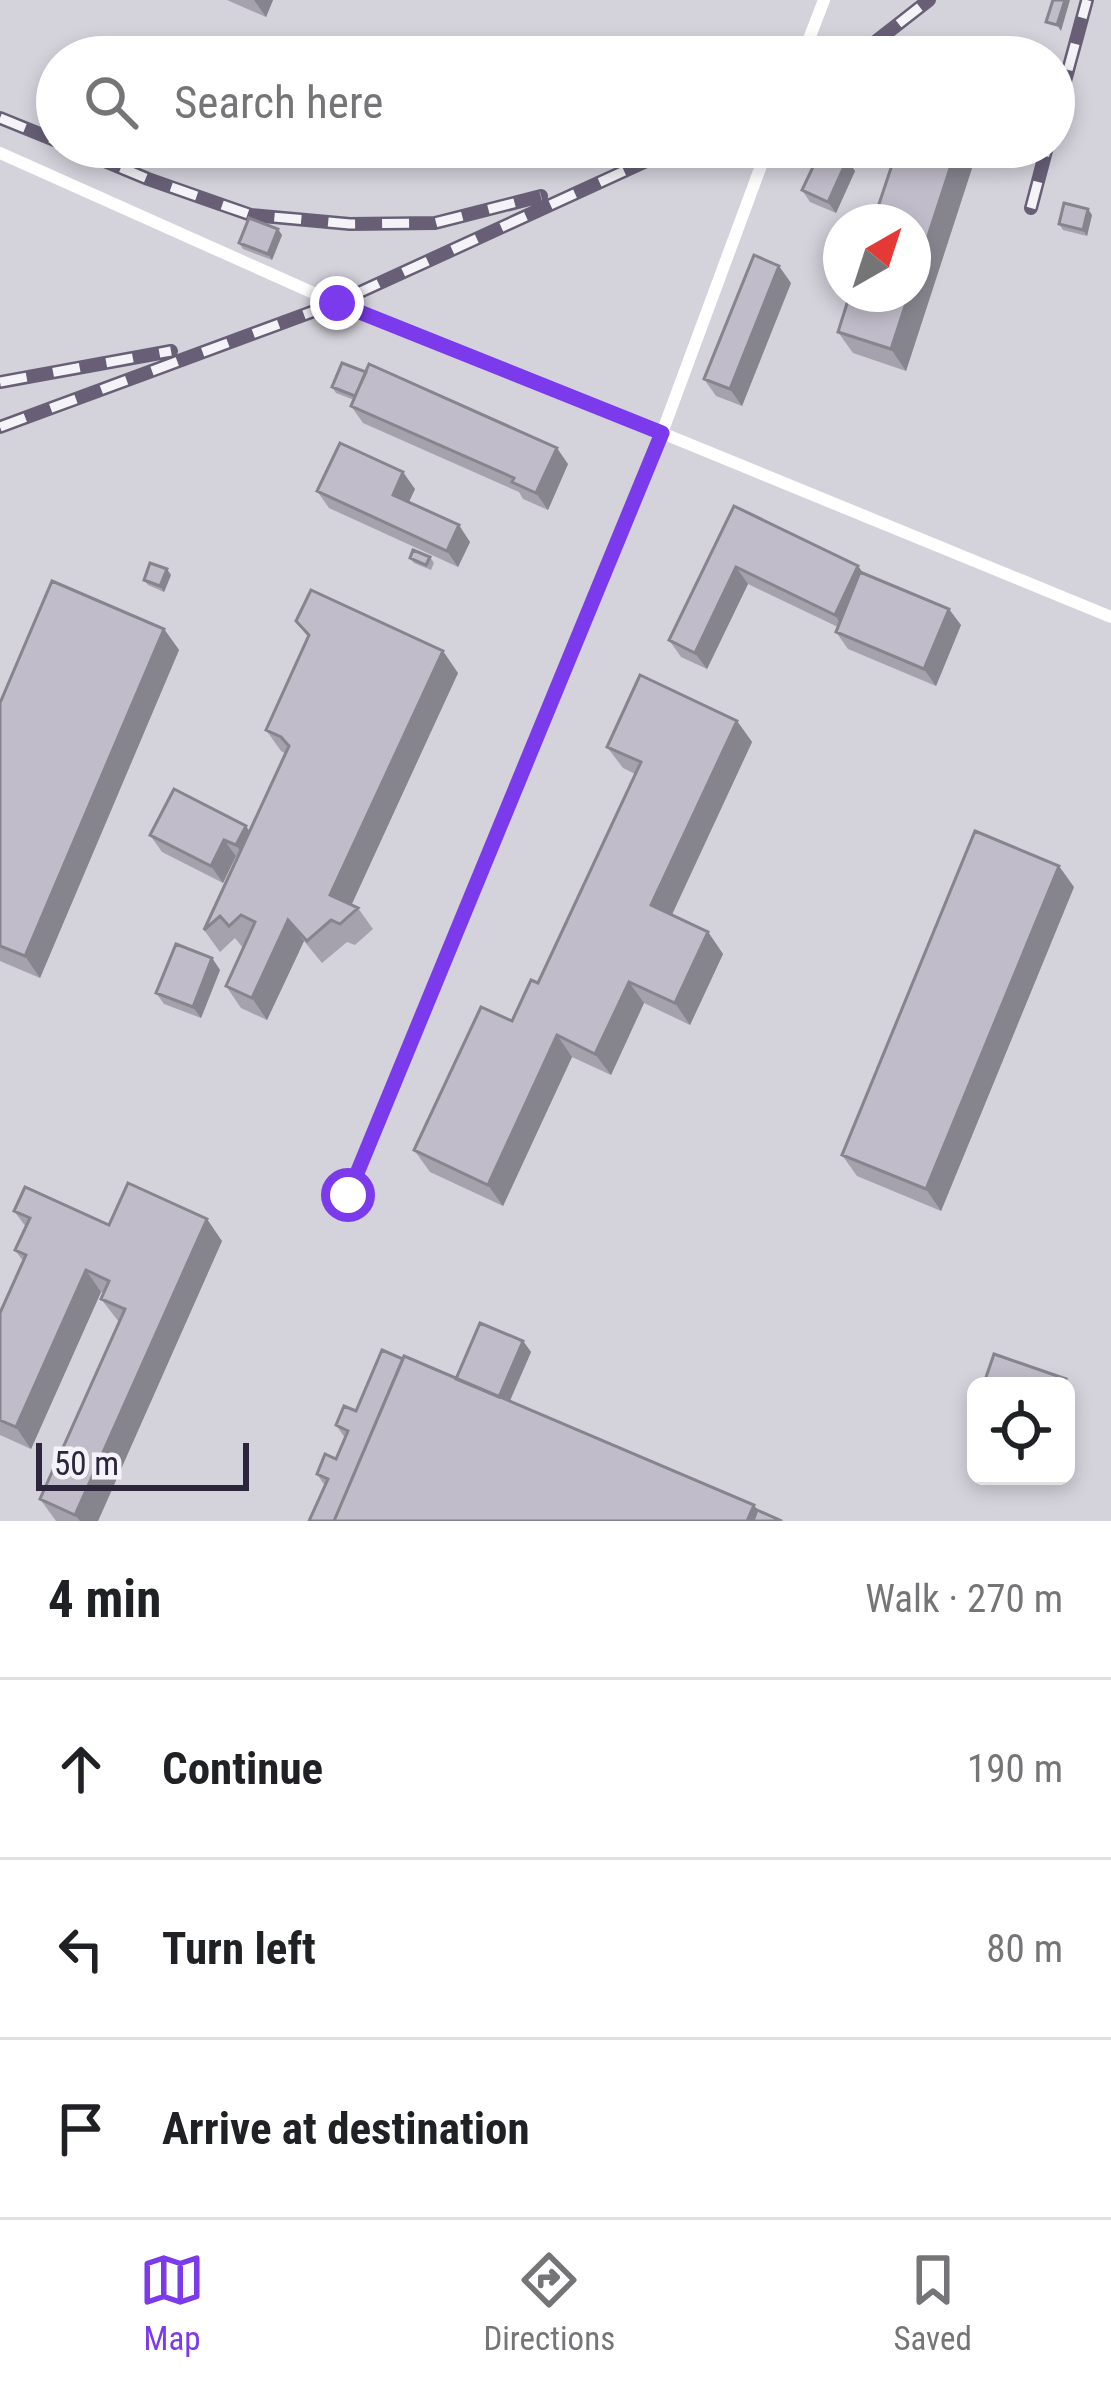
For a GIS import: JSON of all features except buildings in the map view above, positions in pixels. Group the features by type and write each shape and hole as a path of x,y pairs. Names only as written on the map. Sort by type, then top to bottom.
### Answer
{"lane":[{"path":"810,36 824,0"},
{"path":"0,153 337,303 1111,617"},
{"path":"348,1195 662,433 760,168"}],"shaded area":[{"path":"0,0 1111,0 1111,1521 0,1521"}],"railway":[{"path":"883,36 929,0"},
{"path":"1075,44 1087,0"},
{"path":"0,118 36,133"},
{"path":"122,168 251,215 350,224 435,223 541,196"},
{"path":"0,427 336,303 631,168"},
{"path":"1031,208 1041,168"},
{"path":"0,382 171,351"}],"route":[{"path":"337,303 662,433 348,1195"}]}
